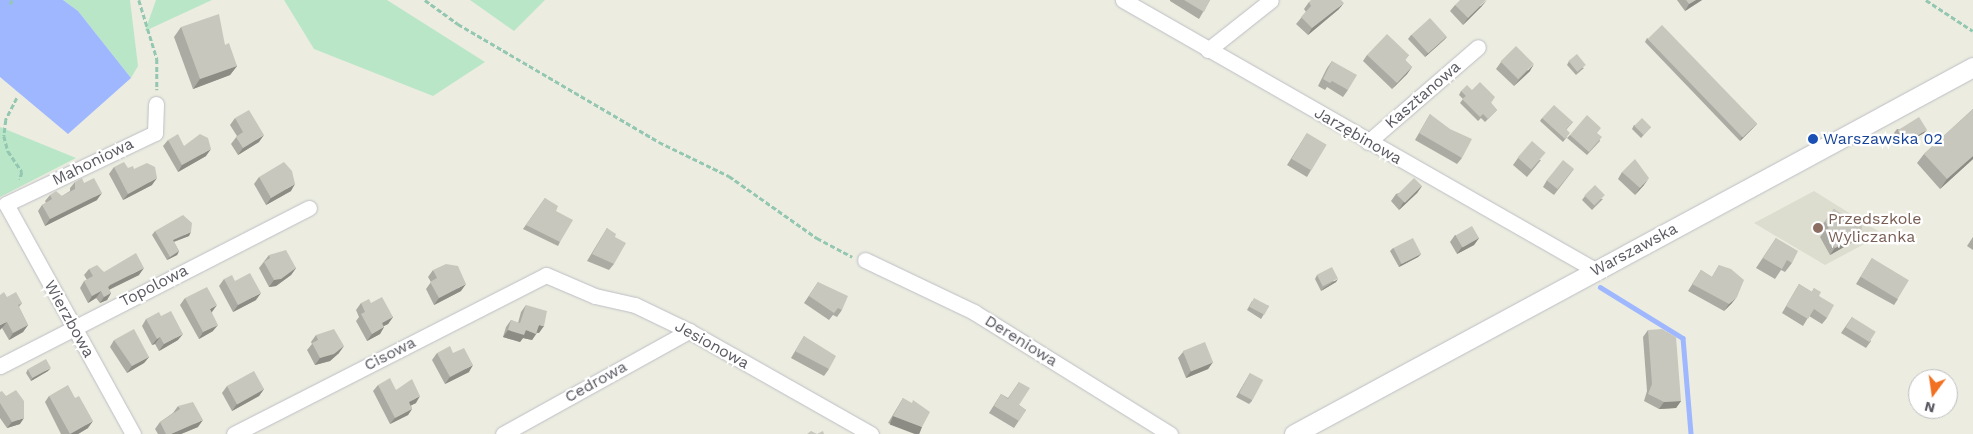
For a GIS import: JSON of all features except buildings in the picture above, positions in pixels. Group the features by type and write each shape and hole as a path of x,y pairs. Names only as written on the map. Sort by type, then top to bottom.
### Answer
{"street":[{"name":"Jarzębinowa","path":"1123,0 1368,142 1595,270"},
{"path":"1208,50 1271,0"},
{"name":"Kasztanowa","path":"1368,142 1478,47"},
{"name":"Warszawska","path":"1294,434 1973,67"},
{"name":"Mahoniowa","path":"7,202 154,133 156,104"},
{"name":"Wierzbowa","path":"7,202 72,326 132,434"},
{"name":"Topolowa","path":"0,366 72,326 309,208"},
{"name":"Dereniowa","path":"865,260 974,312 1170,434"},
{"name":"Jesionowa","path":"546,275 595,296 635,306 689,331 871,434"},
{"name":"Cisowa","path":"234,434 546,275"},
{"name":"Cedrowa","path":"503,434 689,331"}],"path":[{"path":"139,0 157,59 156,104"},
{"path":"1926,0 1973,31"},
{"path":"425,1 659,142 729,176 845,256 865,260"},
{"path":"7,202 22,172 8,151 4,136 6,120 17,98"}],"shaded area":[{"name":"Przedszkole Wyliczanka","path":"1814,191 1883,234 1825,265 1754,223"}],"green space":[{"path":"63,0 130,0 138,66 131,78 78,11"},
{"path":"156,0 212,0 145,31"},
{"path":"284,0 387,0 485,62 433,96 314,49"},
{"path":"470,0 545,0 514,31"},
{"path":"0,127 76,158 0,197"}],"water":[{"path":"0,0 63,0 78,11 131,78 68,134 0,77"}],"waterway":[{"path":"1600,287 1683,338 1691,434"}],"place":[{"name":"Warszawska 02","path":"1813,139"},
{"name":"Przedszkole Wyliczanka","path":"1818,228"}]}
